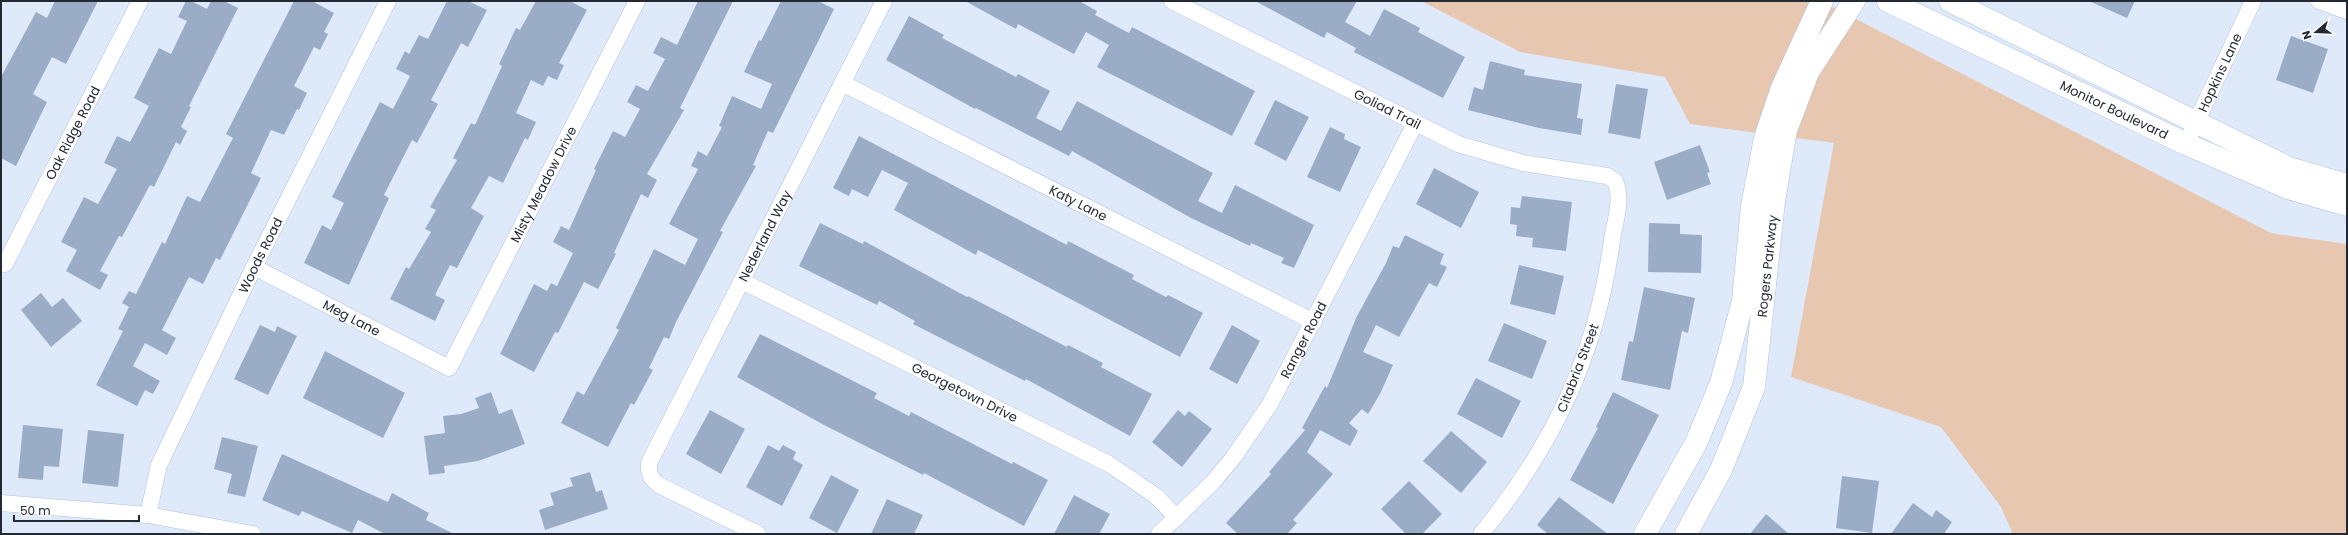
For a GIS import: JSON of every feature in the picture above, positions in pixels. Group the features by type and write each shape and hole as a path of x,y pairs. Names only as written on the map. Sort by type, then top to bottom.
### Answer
{"street":[{"name":"Oak Ridge Road","path":"3,263 140,1"},
{"name":"Woods Road","path":"148,515 158,465 254,267 388,1"},
{"name":"Misty Meadow Drive","path":"449,368 637,1"},
{"name":"Nederland Way","path":"758,534 659,485 652,480 648,472 649,463 884,1"},
{"name":"Goliad Trail","path":"1172,1 1415,124 1458,144 1482,153 1523,163 1607,176 1615,181"},
{"name":"Rogers Parkway","path":"1645,534 1696,443 1721,383 1743,301 1752,206 1765,138 1782,88 1822,1"},
{"name":"Rogers Parkway","path":"1686,534 1720,470 1754,387 1774,201 1786,130 1808,72 1854,1"},
{"name":"Monitor Boulevard","path":"1888,1 2186,144 2288,188 2347,205"},
{"name":"Monitor Boulevard","path":"1950,1 2289,168 2347,185"},
{"name":"Hopkins Lane","path":"2186,144 2253,1"},
{"path":"2319,1 2347,11"},
{"name":"Katy Lane","path":"842,83 1314,322"},
{"name":"Ranger Road","path":"1159,534 1213,482 1251,434 1287,375 1415,124"},
{"name":"Citabria Street","path":"1481,534 1530,470 1565,406 1583,364 1599,313 1609,266 1619,198 1619,190 1615,181"},
{"name":"Meg Lane","path":"254,267 449,368"},
{"name":"Georgetown Drive","path":"742,281 1109,464 1156,496 1177,518"},
{"path":"1,503 148,515 253,534"}],"shaded area":[{"path":"1421,1 1821,1 2271,233 2347,244 2347,534 2013,534 2001,507 1941,427 1791,377 1834,143 1690,124 1665,77 1520,52"}],"building":[{"path":"55,1 98,1 66,64 52,57 33,94 47,102 16,166 1,158 1,77 36,12 47,18"},
{"path":"186,1 191,1 207,9 211,1 224,1 238,8 189,106 191,107 181,127 187,131 180,145 176,142 154,187 150,185 122,237 119,236 100,271 108,275 100,290 66,271 77,250 61,242 84,197 98,204 117,169 104,163 117,136 130,142 149,106 134,98 159,48 171,54 187,21 178,17"},
{"path":"294,1 312,1 334,13 324,32 328,34 320,50 314,47 294,86 307,93 284,135 271,130 251,173 261,178 220,260 216,258 203,284 189,277 162,330 176,338 167,355 145,343 133,366 160,381 153,394 145,390 137,406 96,385 123,331 118,329 129,307 122,303 129,291 136,294 162,242 165,244 187,196 200,202 233,138 226,134"},
{"path":"447,1 468,1 487,10 468,47 461,43 431,100 438,104 417,143 412,140 384,195 389,198 349,285 304,263 322,225 331,230 344,203 332,197 380,102 393,109 410,76 396,69 405,51 409,54 419,35 428,39"},
{"path":"536,1 570,1 587,10 559,63 564,65 557,80 548,76 543,86 531,80 516,113 536,122 528,140 525,138 503,183 489,176 471,208 484,216 457,268 450,265 435,295 445,300 435,321 390,299 406,267 409,269 431,232 425,229 436,210 430,207 457,160 453,158 471,123 475,125 502,66 499,64 516,28 520,30"},
{"path":"698,1 733,1 680,108 684,110 647,174 657,180 648,198 641,194 614,253 616,254 598,289 584,282 558,333 555,332 534,372 500,354 534,284 547,291 551,283 557,286 573,253 553,242 561,226 569,230 596,170 594,169 613,131 625,137 640,109 627,102 636,85 648,91 665,59 653,53 661,37 677,45"},
{"path":"781,1 818,1 834,9 773,133 768,131 753,165 756,166 720,231 723,232 676,322 669,339 664,337 649,368 653,370 634,405 631,403 608,447 561,423 577,391 584,395 619,330 616,328 654,249 685,265 698,239 669,224 698,169 691,166 698,151 707,156 722,127 719,126 732,96 761,109 772,84 744,72 759,40 761,41"},
{"path":"965,1 1079,1 1097,11 1095,15 1129,33 1132,27 1255,91 1232,136 1097,67 1109,45 1086,32 1074,54 1018,24 1016,29"},
{"path":"1255,1 1357,1 1345,22 1370,36 1384,9 1420,28 1418,32 1465,57 1443,98 1354,52 1356,48 1327,32 1324,38"},
{"path":"2089,1 2135,1 2127,18"},
{"path":"909,16 944,35 942,38 1016,77 1018,74 1050,91 1036,118 1061,131 1077,101 1213,173 1198,201 1222,213 1235,185 1314,225 1294,268 1281,263 1284,258 1251,243 1250,246 1191,218 1072,151 1069,156 976,108 975,109 886,60"},
{"path":"2291,36 2328,49 2313,93 2276,80"},
{"path":"1490,61 1525,70 1524,75 1582,84 1577,118 1583,119 1581,135 1539,128 1468,110 1474,87 1483,90"},
{"path":"1616,84 1648,89 1640,139 1608,133"},
{"path":"1275,100 1309,117 1286,161 1254,144"},
{"path":"1330,127 1345,134 1344,139 1361,147 1340,192 1307,177"},
{"path":"859,136 1067,245 1068,241 1134,275 1132,279 1166,297 1168,295 1203,313 1180,357 978,250 976,255 894,210 908,183 882,170 868,197 852,189 849,196 833,188"},
{"path":"1700,145 1710,172 1707,173 1711,184 1667,200 1654,162"},
{"path":"1434,168 1479,192 1461,228 1416,204"},
{"path":"1522,196 1572,202 1566,251 1532,247 1533,238 1516,236 1517,225 1510,224 1511,207 1520,208"},
{"path":"820,223 863,244 864,241 967,297 968,296 1067,347 1068,345 1103,363 1101,367 1152,394 1130,436 1026,379 1025,381 913,324 915,321 879,301 877,305 799,266"},
{"path":"1649,223 1680,224 1680,234 1702,235 1701,273 1648,272"},
{"path":"1405,235 1444,254 1440,264 1447,267 1437,287 1429,283 1399,337 1376,325 1363,352 1393,365 1380,394 1368,414 1362,409 1349,423 1358,431 1350,446 1320,430 1307,452 1333,474 1293,520 1297,523 1287,534 1238,534 1226,523 1271,474 1269,472 1305,430 1302,428 1325,386 1327,388 1357,316 1386,263 1393,246 1399,248"},
{"path":"1519,265 1564,276 1555,315 1510,304"},
{"path":"1644,287 1695,298 1688,333 1682,331 1670,390 1621,380 1629,341 1633,342"},
{"path":"41,293 52,307 63,298 82,321 51,347 21,310"},
{"path":"1504,323 1547,341 1532,379 1488,361"},
{"path":"260,325 275,332 277,326 297,336 268,395 234,379"},
{"path":"1232,325 1260,341 1237,384 1209,369"},
{"path":"760,334 877,393 874,398 909,416 911,412 1012,464 1013,462 1048,480 1024,526 924,473 923,475 824,425 737,377"},
{"path":"325,351 405,393 383,438 303,398"},
{"path":"1476,378 1521,401 1502,438 1457,414"},
{"path":"491,392 499,414 512,409 525,444 478,461 444,466 445,473 429,475 424,436 445,433 443,416 461,414 479,408 475,398"},
{"path":"1613,392 1659,415 1613,504 1570,480 1598,428 1596,427"},
{"path":"710,410 745,429 721,474 686,454"},
{"path":"1178,410 1185,416 1189,411 1212,429 1182,467 1152,442"},
{"path":"23,425 63,429 59,467 44,466 43,480 18,478"},
{"path":"88,430 124,434 118,487 82,483"},
{"path":"1451,431 1487,462 1461,493 1423,461"},
{"path":"222,437 258,446 245,497 227,493 232,474 214,469"},
{"path":"768,445 779,451 783,445 796,452 793,459 803,465 782,506 746,487"},
{"path":"282,454 388,502 392,493 429,513 426,520 454,534 385,534 358,520 352,533 302,511 299,516 262,500"},
{"path":"590,472 596,492 602,490 608,509 545,530 539,510 554,505 550,493 573,486 570,478"},
{"path":"831,475 859,490 837,533 809,518"},
{"path":"1842,476 1879,481 1872,533 1836,528"},
{"path":"1409,481 1442,514 1422,534 1406,534 1381,509"},
{"path":"1074,495 1110,514 1099,534 1054,534"},
{"path":"1559,497 1608,534 1548,534 1537,525"},
{"path":"887,499 923,515 914,534 871,534"},
{"path":"1913,503 1932,517 1936,510 1952,522 1944,534 1891,534"},
{"path":"1766,514 1789,534 1750,534"}]}
